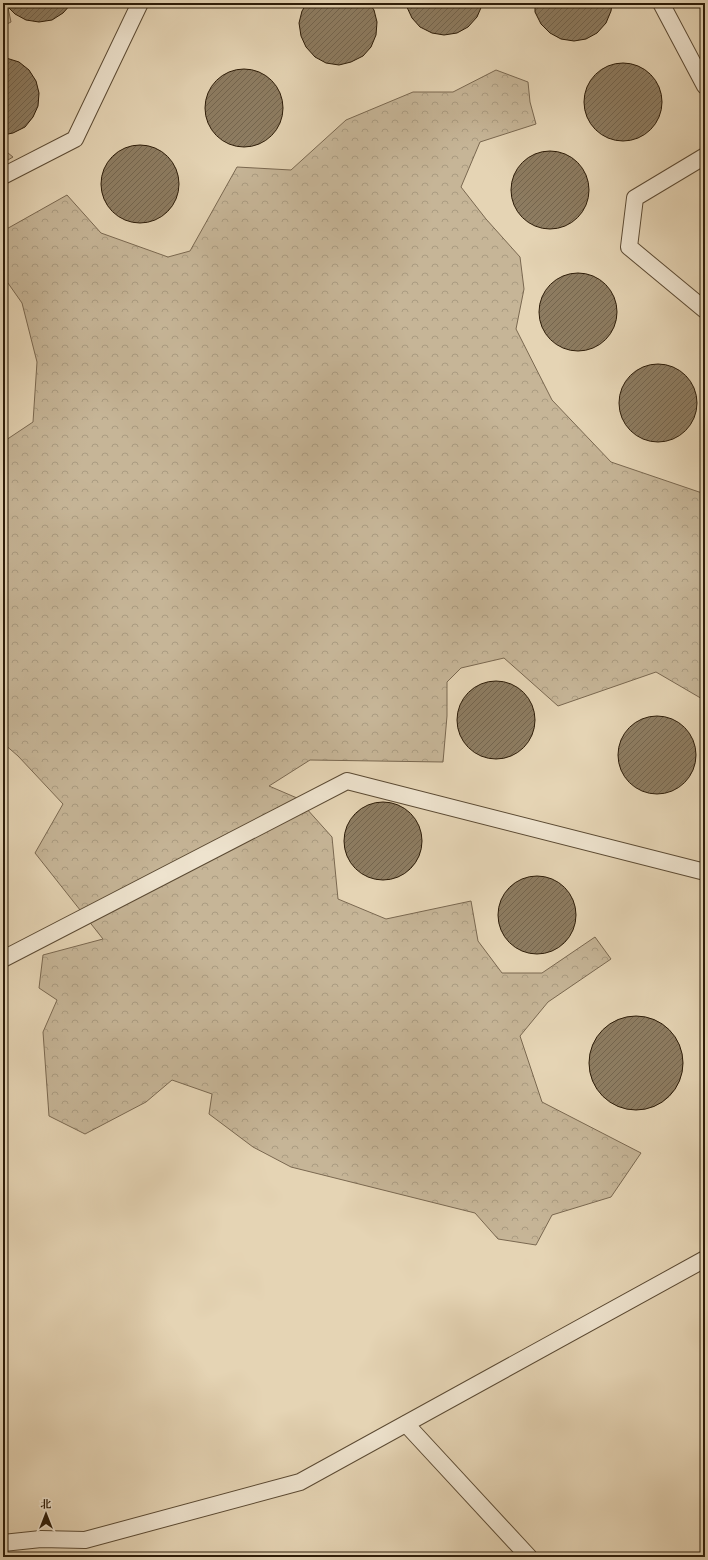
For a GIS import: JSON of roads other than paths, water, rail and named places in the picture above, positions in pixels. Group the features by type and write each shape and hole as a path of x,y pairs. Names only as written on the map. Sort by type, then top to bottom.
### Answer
{"lane":[{"path":"3,176 75,139 140,3"},
{"path":"661,3 705,86"},
{"path":"705,156 635,198 629,247 705,310"},
{"path":"3,959 347,781 705,872"},
{"path":"3,1543 42,1539 84,1540 300,1482 705,1259"},
{"path":"406,1424 529,1557"}]}
